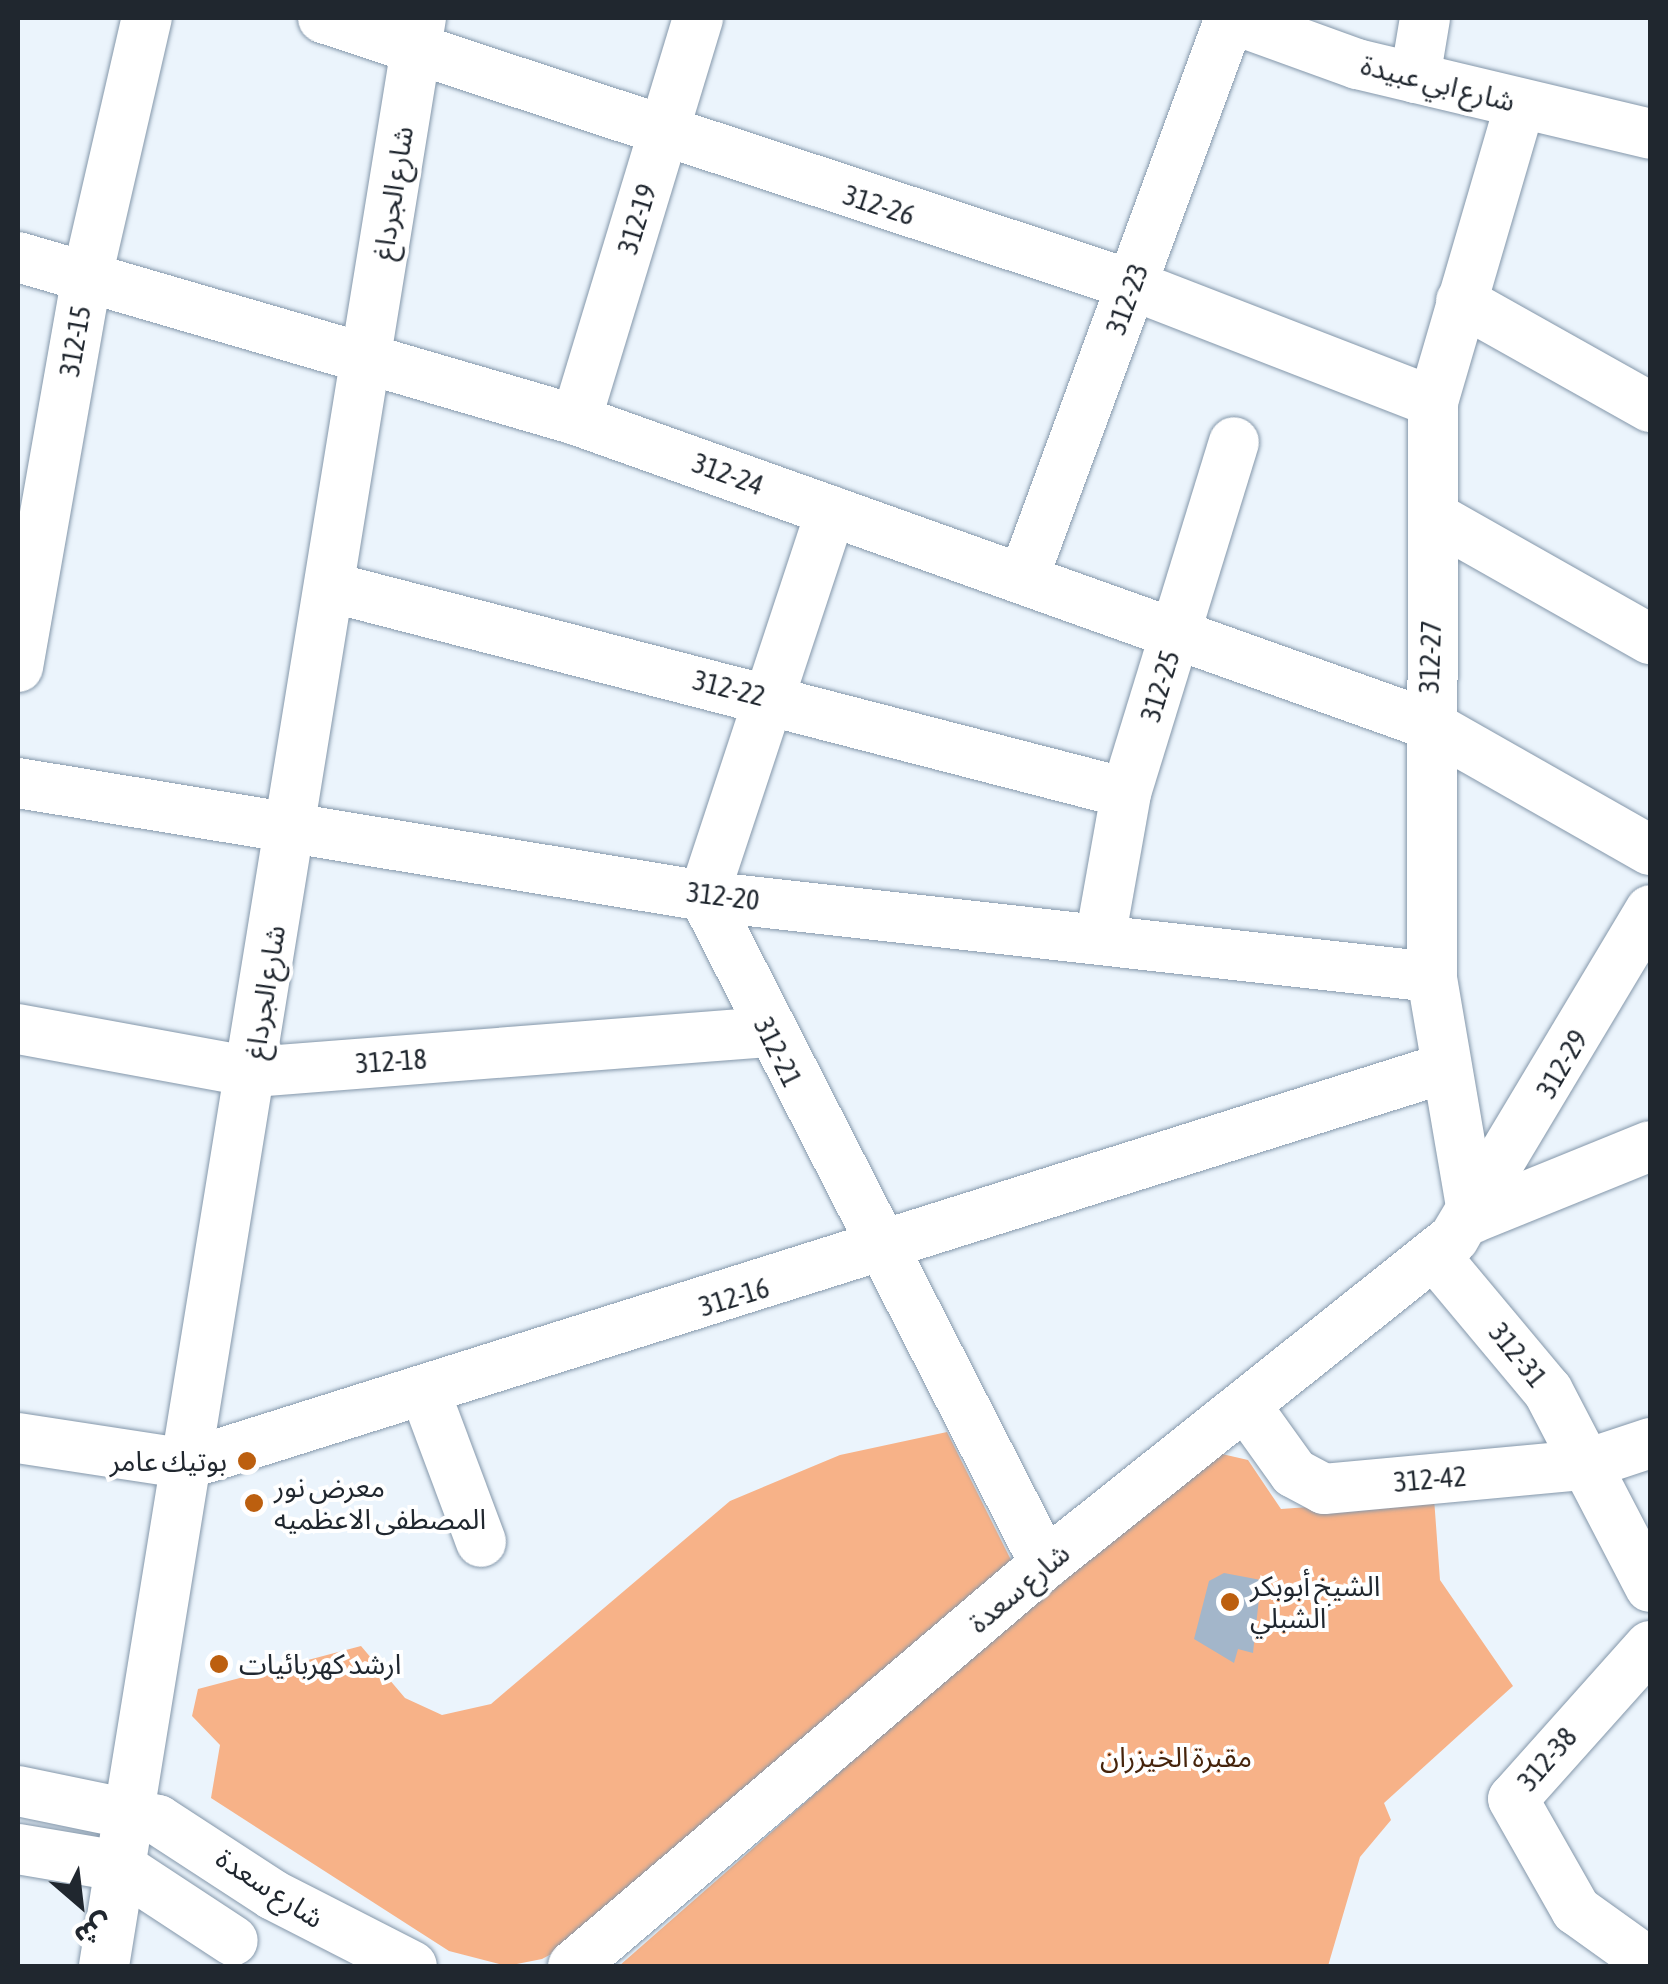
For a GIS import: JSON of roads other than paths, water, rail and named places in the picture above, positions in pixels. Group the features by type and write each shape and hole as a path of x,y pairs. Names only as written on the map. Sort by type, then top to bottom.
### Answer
{"street":[{"name":"312-15","path":"18,667 87,277 147,18"},
{"name":"312-26","path":"323,18 418,32 663,136 1132,285 1433,402"},
{"name":"312-19","path":"576,420 698,18"},
{"name":"شارع ابي عبيدة","path":"1230,18 1415,78 1650,134"},
{"name":"312-23","path":"1023,580 1230,18"},
{"path":"1415,78 1425,18"},
{"name":"شارع الجرداغ","path":"104,1966 253,1072 418,32"},
{"name":"312-27","path":"1473,1218 1442,1069 1432,976 1428,724 1436,518 1433,402 1520,104"},
{"name":"312-24","path":"18,256 576,420 1428,724 1650,850"},
{"path":"1461,301 1650,406"},
{"name":"312-25","path":"1101,934 1126,793 1234,442"},
{"path":"704,896 831,511"},
{"path":"1436,518 1650,639"},
{"name":"312-22","path":"330,587 771,698 1126,793"},
{"name":"312-20","path":"18,783 292,824 704,896 1101,934 1432,976"},
{"name":"312-21","path":"704,896 767,1032 879,1252 1045,1564"},
{"name":"312-29","path":"1473,1218 1650,910"},
{"name":"312-18","path":"18,1029 253,1072 767,1032"},
{"name":"312-16","path":"18,1438 187,1464 879,1252 1442,1069"},
{"path":"1473,1218 1650,1146"},
{"name":"شارع سعدة","path":"573,1966 1045,1564 1435,1256 1473,1218"},
{"name":"312-31","path":"1435,1256 1548,1391 1584,1465"},
{"path":"425,1392 481,1542"},
{"name":"312-42","path":"1246,1406 1302,1482 1324,1490 1584,1465 1650,1443"},
{"path":"1584,1465 1650,1587"},
{"name":"312-38","path":"1650,1646 1513,1799 1576,1910 1650,1963"},
{"name":"شارع سعدة","path":"18,1790 128,1810 185,1833 273,1895 412,1966"},
{"path":"128,1810 240,1954"},
{"path":"18,1849 119,1866 240,1954"},
{"path":"273,1895 326,1966"}],"place":[{"name":"بوتيك عامر","path":"247,1461"},
{"name":"معرض نور المصطفى الاعظميه","path":"254,1503"},
{"name":"الشيخ أبوبكر الشبلي","path":"1230,1602"},
{"name":"ارشد كهربائيات","path":"219,1664"}],"park label":[{"name":"مقبرة الخيزران","path":"1176,1757"}]}
